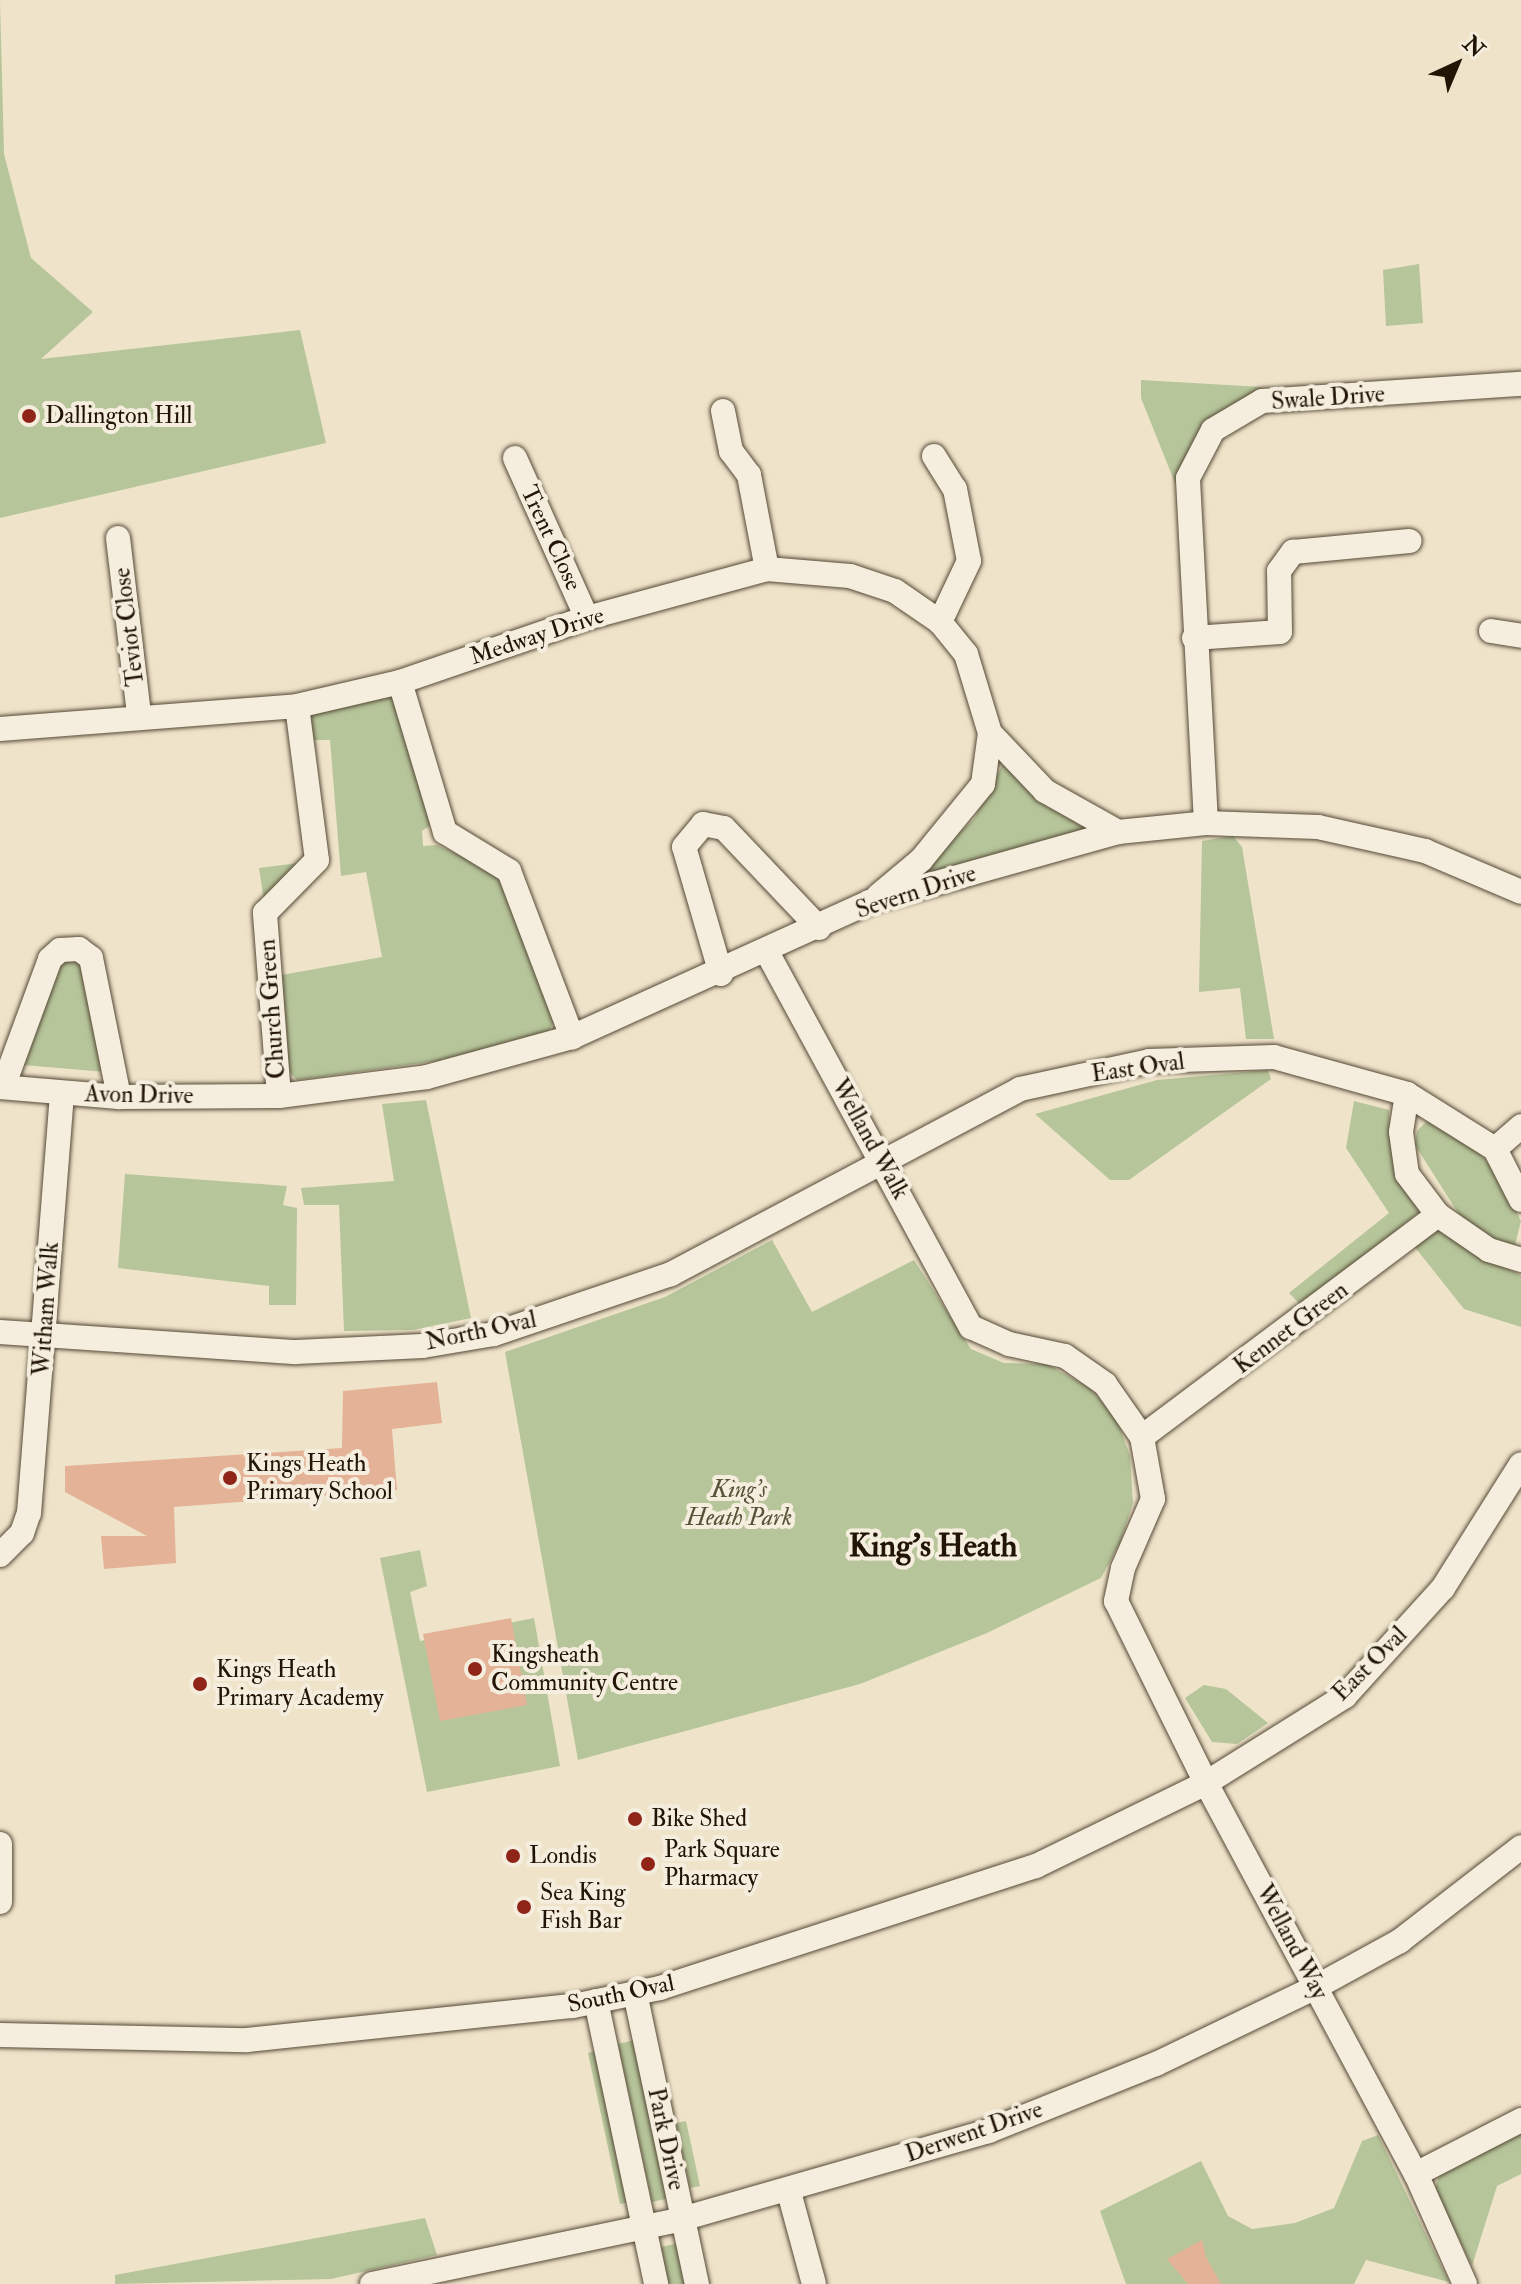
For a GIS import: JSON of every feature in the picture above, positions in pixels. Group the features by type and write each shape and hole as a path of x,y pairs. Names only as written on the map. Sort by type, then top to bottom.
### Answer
{"street":[{"name":"Swale Drive","path":"1206,823 1188,478 1213,430 1262,401 1521,384"},
{"path":"723,411 731,451 749,475 767,569"},
{"path":"934,456 955,489 969,561 940,622"},
{"name":"Trent Close","path":"515,458 587,618"},
{"name":"Teviot Close","path":"118,538 139,715"},
{"path":"1194,638 1280,632 1279,571 1293,552 1409,541"},
{"name":"Medway Drive","path":"0,729 139,715 297,706 400,682 587,618 767,569 850,576 895,591 940,622 966,654 990,733 983,784 921,860 869,902"},
{"path":"1491,631 1521,636"},
{"path":"400,682 445,832 509,871 572,1037"},
{"name":"Church Green","path":"279,1096 265,913 317,860 297,706"},
{"name":"Medway Drive","path":"990,733 1045,791 1118,832"},
{"name":"Severn Drive","path":"279,1096 427,1077 572,1037 721,974 869,902 1118,832 1206,823 1318,827 1425,851 1521,892"},
{"path":"721,974 684,847 703,824 724,828 819,928"},
{"path":"2,1087 50,959 60,950 79,949 91,958 119,1097"},
{"name":"Welland Walk","path":"767,952 971,1327 1009,1344 1065,1356 1105,1384 1142,1437"},
{"name":"East Oval","path":"882,1159 1020,1089 1149,1061 1274,1057 1407,1094 1495,1149"},
{"name":"Avon Drive","path":"2,1087 119,1097 279,1096"},
{"name":"Witham Walk","path":"0,1555 27,1524 45,1332 62,1093"},
{"path":"1407,1094 1401,1132 1407,1174 1438,1215 1489,1250 1521,1260"},
{"path":"1521,1126 1495,1149 1521,1200"},
{"name":"North Oval","path":"0,1332 45,1332 296,1352 478,1337 671,1274 882,1159"},
{"name":"Kennet Green","path":"1142,1437 1438,1215"},
{"name":"Welland Way","path":"1142,1437 1153,1499 1123,1568 1116,1601 1206,1783 1416,2174 1465,2284"},
{"name":"East Oval","path":"1206,1783 1345,1696 1443,1588 1513,1501 1521,1464"},
{"name":"South Oval","path":"0,2035 247,2040 596,2001 635,1993 1036,1866 1206,1783"},
{"name":"Derwent Drive","path":"372,2284 682,2219 789,2192 989,2131 1156,2064 1316,1987 1400,1941 1521,1847"},
{"path":"0,1902 2,1850"},
{"name":"Park Drive","path":"635,1993 697,2284"},
{"name":"Park Drive","path":"596,2001 656,2284"},
{"path":"1416,2174 1521,2120"},
{"path":"789,2192 814,2284"}],"green space":[{"path":"0,0 4,154 31,258 93,312 41,359 300,330 326,443 0,518"},
{"path":"1419,264 1423,323 1386,326 1383,270"},
{"path":"1141,380 1261,387 1263,393 1230,408 1183,484 1175,483 1141,398"},
{"path":"388,696 398,703 432,824 422,831 423,846 437,845 506,877 556,1018 549,1031 437,1061 297,1080 287,1069 276,976 382,957 366,872 341,876 330,740 308,740 306,723 312,712"},
{"path":"1004,762 1086,831 928,874 924,865 974,819"},
{"path":"1233,836 1242,847 1274,1039 1246,1039 1240,988 1199,992 1202,841"},
{"path":"298,863 264,901 259,868"},
{"path":"64,958 81,961 106,1072 23,1065 57,963"},
{"path":"1268,1070 1271,1079 1129,1180 1110,1180 1035,1114 1157,1080"},
{"path":"426,1100 471,1318 413,1330 344,1331 339,1205 304,1205 301,1188 394,1181 382,1104"},
{"path":"1354,1101 1389,1110 1390,1140 1425,1207 1303,1307 1289,1293 1389,1213 1346,1148"},
{"path":"1429,1119 1478,1152 1499,1175 1521,1221 1515,1245 1500,1244 1460,1216 1415,1145 1417,1131"},
{"path":"125,1174 287,1186 283,1205 297,1208 296,1305 269,1305 269,1286 118,1268"},
{"path":"1440,1229 1471,1252 1521,1275 1521,1327 1464,1309 1414,1246"},
{"name":"King's Heath Park","path":"772,1240 812,1312 914,1260 971,1349 1004,1363 1047,1364 1090,1388 1117,1419 1130,1456 1133,1503 1120,1543 1101,1578 987,1633 860,1684 578,1760 505,1352 665,1297"},
{"path":"420,1550 427,1586 410,1592 420,1641 534,1618 560,1766 427,1792 380,1558"},
{"path":"1204,1685 1226,1689 1268,1723 1237,1744 1212,1742 1185,1698"},
{"path":"635,2040 670,2198 652,2202 618,2044"},
{"path":"598,2050 630,2202 620,2204 588,2053"},
{"path":"686,2121 700,2186 690,2188 676,2123"},
{"path":"1521,2130 1521,2174 1497,2186 1472,2266 1435,2189 1441,2169"},
{"path":"1378,2135 1449,2282 1366,2260 1354,2284 1126,2284 1100,2211 1201,2161 1228,2216 1252,2229 1295,2223 1334,2208 1362,2141"},
{"path":"425,2218 437,2255 331,2279 115,2284 115,2275"},
{"path":"679,2243 688,2284 669,2284 661,2247"}],"building":[{"name":"Kings Heath Primary School","path":"437,1382 442,1423 392,1429 397,1490 174,1507 176,1563 104,1569 101,1536 147,1536 65,1492 65,1466 342,1448 343,1391"},
{"name":"Kingsheath Community Centre","path":"511,1618 527,1705 440,1721 423,1634"},
{"path":"1202,2240 1206,2257 1221,2284 1188,2284 1167,2259"}],"place":[{"name":"Dallington Hill","path":"29,416"},
{"name":"Kings Heath Primary School","path":"230,1478"},
{"name":"Kingsheath Community Centre","path":"475,1669"},
{"name":"Kings Heath Primary Academy","path":"200,1684"},
{"name":"Bike Shed","path":"635,1819"},
{"name":"Londis","path":"513,1856"},
{"name":"Park Square Pharmacy","path":"648,1864"},
{"name":"Sea King Fish Bar","path":"524,1907"}],"district":[{"name":"King's Heath","path":"933,1546"}]}
